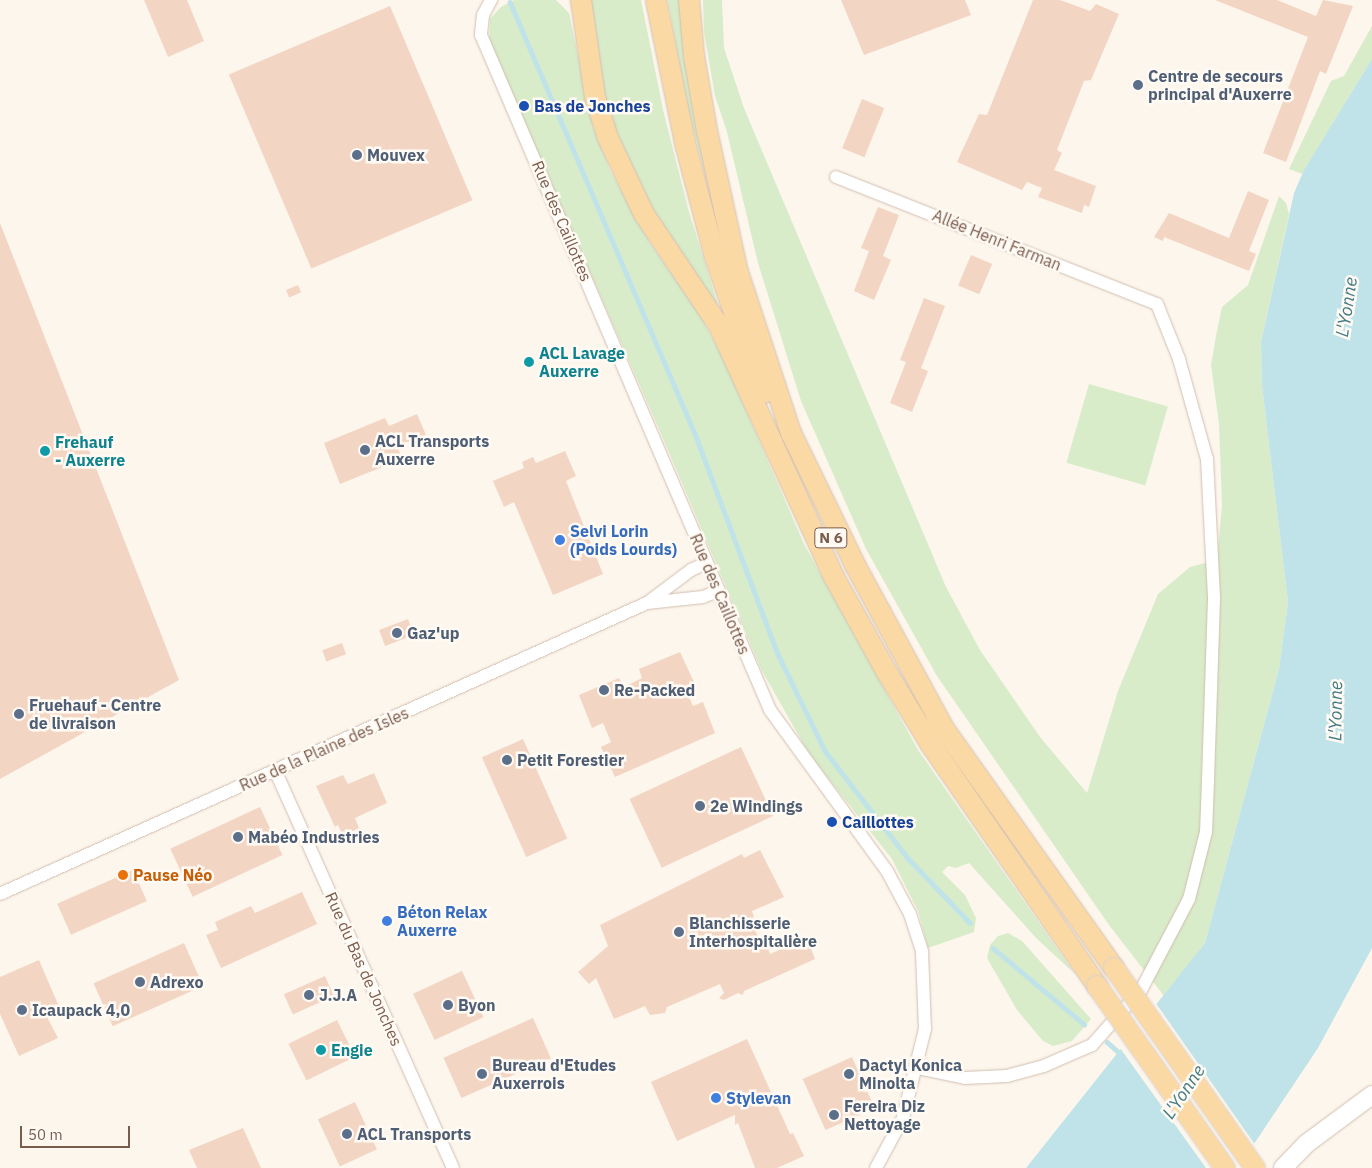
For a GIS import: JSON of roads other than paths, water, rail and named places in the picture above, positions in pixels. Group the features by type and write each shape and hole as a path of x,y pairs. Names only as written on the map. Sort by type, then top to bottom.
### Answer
{"main road":[{"path":"581,0 595,98 625,177 644,214 719,326 774,446"},
{"name":"N 6","path":"656,0 685,143 715,258 742,336 774,446 834,577 886,670 942,761 1097,986 1226,1168"},
{"path":"689,0 694,56 707,131 738,269 791,434 855,565 944,729"},
{"name":"N 6","path":"742,336 799,473 847,570 909,678 1256,1168"}],"street":[{"path":"570,0 583,21"},
{"name":"Rue des Caillottes","path":"486,2 481,35 770,710 887,871 910,914 922,962 925,1030 903,1118 876,1168"},
{"name":"Allée Henri Farman","path":"836,177 1157,304 1179,360 1206,459 1214,590 1206,832 1189,899 1141,990 1092,1044 1044,1066 1007,1076 966,1078 917,1068"},
{"name":"Rue de la Plaine des Isles","path":"0,894 647,603 691,570 706,563"},
{"name":"Rue de la Plaine des Isles","path":"647,603 703,596 718,591"},
{"name":"Rue du Bas de Jonches","path":"276,770 454,1168"},
{"path":"1283,1168 1306,1144 1372,1095"}],"water":[{"name":"L'Yonne","path":"1372,59 1372,948 1318,1048 1238,1168 1026,1168 1205,943 1279,669 1288,602 1262,386 1261,342 1294,193 1304,170"}],"waterway":[{"path":"510,2 697,439 777,652 825,751 907,857 970,923"},
{"path":"993,948 1084,1024"},
{"path":"1107,1042 1123,1056"}],"place":[{"name":"Centre de secours principal d'Auxerre","path":"1138,85"},
{"name":"Bas de Jonches","path":"524,106"},
{"name":"Mouvex","path":"357,155"},
{"name":"ACL Lavage Auxerre","path":"529,362"},
{"name":"ACL Transports Auxerre","path":"365,450"},
{"name":"Frehauf - Auxerre","path":"45,451"},
{"name":"Selvi Lorin (Poids Lourds)","path":"560,540"},
{"name":"Gaz'up","path":"397,633"},
{"name":"Re-Packed","path":"604,690"},
{"name":"Fruehauf - Centre de livraison","path":"19,714"},
{"name":"Petit Forestier","path":"507,760"},
{"name":"2e Windings","path":"700,806"},
{"name":"Caillottes","path":"832,822"},
{"name":"Mabéo Industries","path":"238,837"},
{"name":"Pause Néo","path":"123,875"},
{"name":"Béton Relax Auxerre","path":"387,921"},
{"name":"Blanchisserie Interhospitalière","path":"679,932"},
{"name":"Adrexo","path":"140,982"},
{"name":"J.J.A","path":"309,995"},
{"name":"Byon","path":"448,1005"},
{"name":"Icaupack 4,0","path":"22,1010"},
{"name":"Engie","path":"321,1050"},
{"name":"Bureau d'Etudes Auxerrois","path":"482,1074"},
{"name":"Dactyl Konica Minolta","path":"849,1074"},
{"name":"Stylevan","path":"716,1098"},
{"name":"Fereira Diz Nettoyage","path":"834,1115"},
{"name":"ACL Transports","path":"347,1134"}]}
